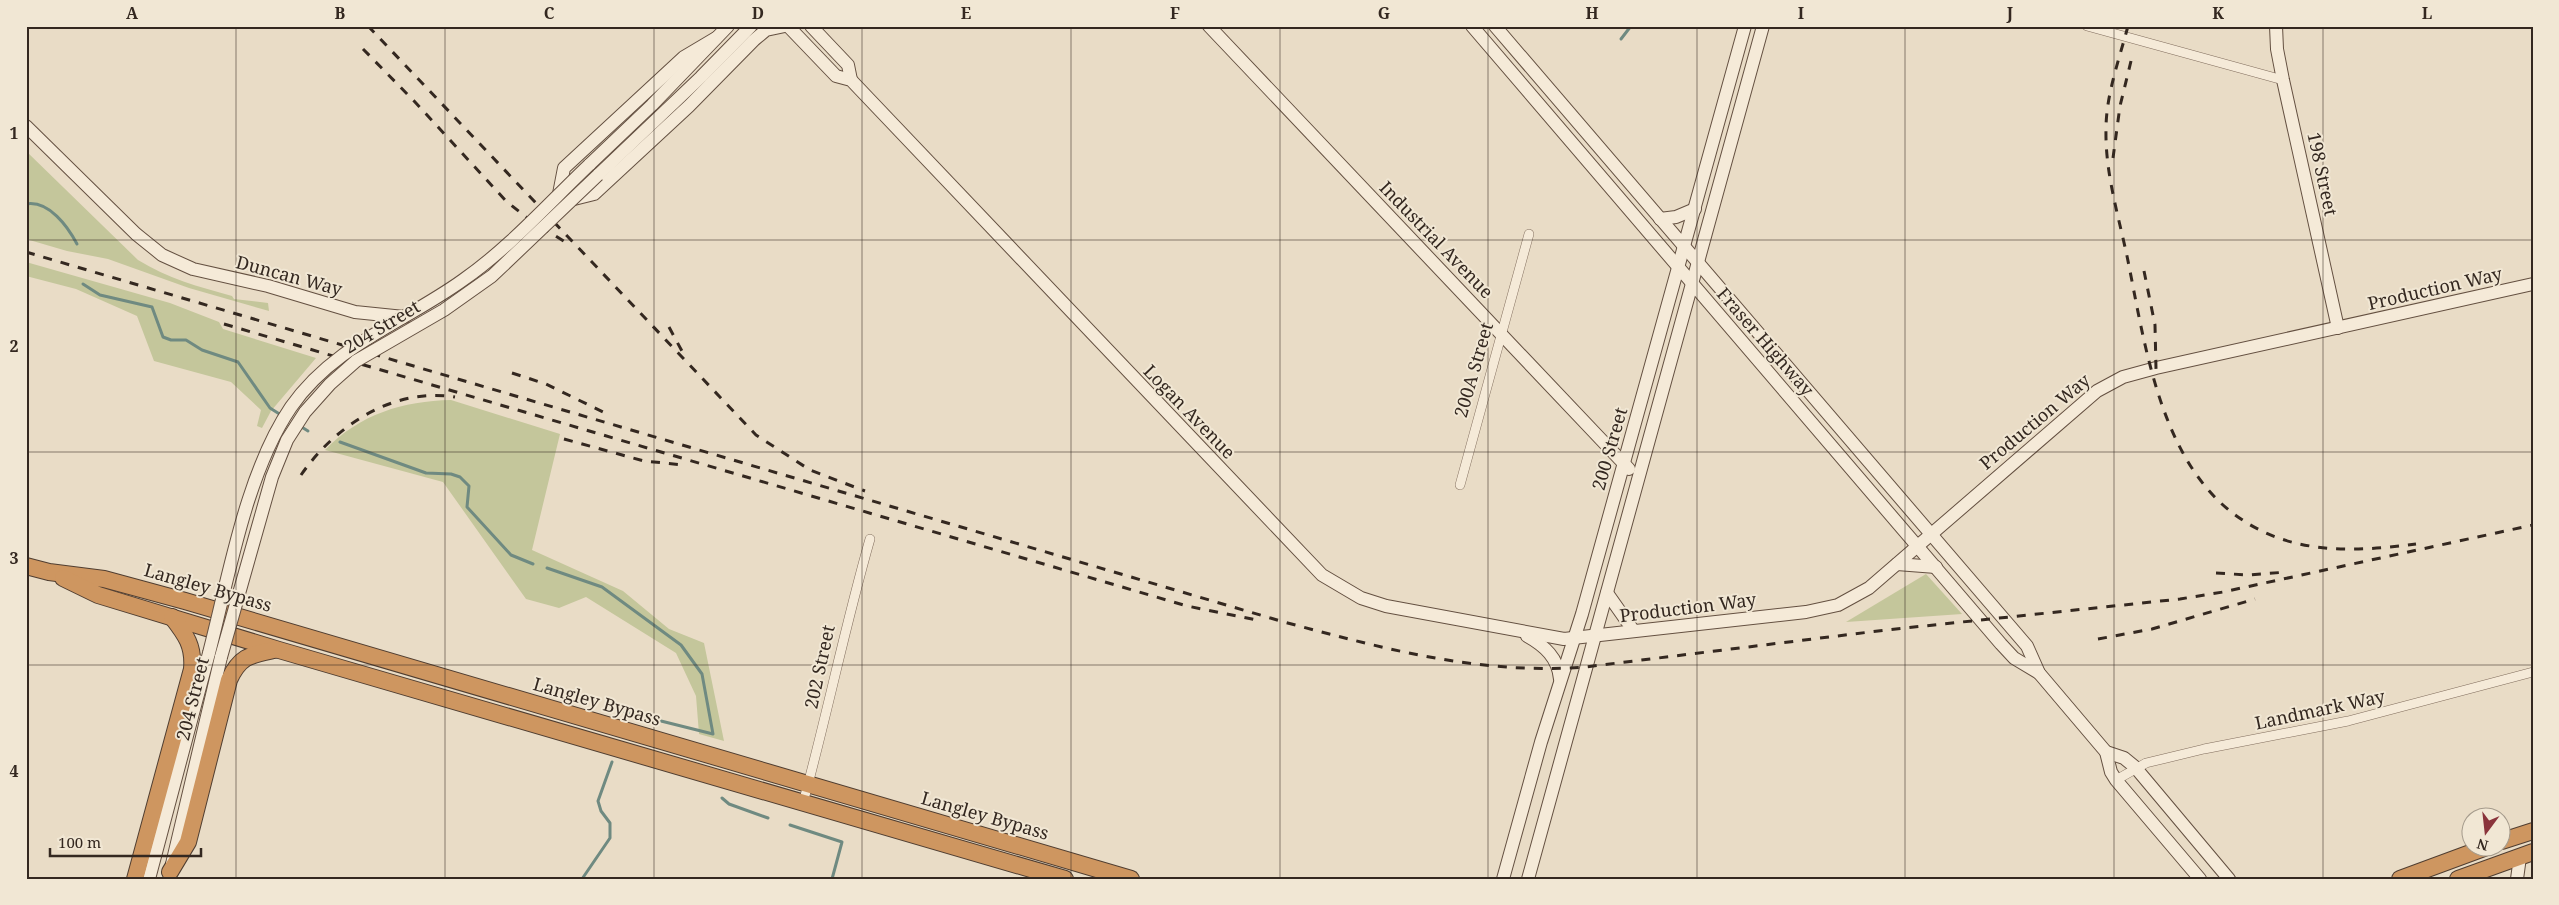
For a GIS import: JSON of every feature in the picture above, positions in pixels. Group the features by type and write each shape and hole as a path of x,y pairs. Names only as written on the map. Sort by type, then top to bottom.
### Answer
{"highway":[{"name":"Langley Bypass","path":"26,566 49,572 104,579 185,601 1131,879"},
{"name":"Langley Bypass","path":"49,572 98,595 279,650 1014,863 1047,876 1065,879"},
{"path":"135,879 192,669 192,647 188,638 172,617"},
{"path":"169,875 188,842 229,680 235,666 243,659 255,654 279,650"},
{"path":"2512,838 2533,831"},
{"path":"2458,879 2526,854"},
{"path":"2400,879 2462,856"},
{"path":"1047,876 1067,860"},
{"path":"1014,863 1024,879"}],"main road":[{"name":"204 Street","path":"169,875 215,655 255,480 272,439 300,394 335,360 367,337 428,303 482,266 652,105 728,26"},
{"name":"204 Street","path":"149,879 215,655 272,477 287,440 305,412 330,384 356,360 444,310 492,276 701,77 751,26"},
{"path":"716,38 684,57 564,168 558,203 594,194 689,106 754,40 766,30 787,26"},
{"name":"Logan Avenue","path":"787,26 836,76 851,80"},
{"name":"Logan Avenue","path":"811,26 848,66 851,80 1322,576 1361,598 1386,606 1559,639 1574,639"},
{"name":"Industrial Avenue","path":"1209,26 1638,478"},
{"name":"Fraser Highway","path":"1472,26 2014,658 2039,673"},
{"name":"Fraser Highway","path":"1494,26 2026,646 2039,673 2106,752 2111,772 2116,780 2200,879"},
{"name":"200 Street","path":"1502,879 1560,679 1566,669 1745,26"},
{"name":"200 Street","path":"1528,879 1763,26"},
{"name":"198 Street","path":"2276,26 2277,49 2283,80 2338,328"},
{"name":"Duncan Way","path":"26,126 136,234 162,255 193,269 370,315 404,317 423,313 438,305 486,272 558,203"},
{"path":"1660,219 1676,217 1694,210"},
{"name":"Production Way","path":"1574,639 1633,630 1823,609 1852,599 1869,588 2109,383 2156,368 2533,284"},
{"path":"1897,564 1936,567"},
{"path":"1607,593 1633,630"},
{"path":"1521,632 1550,653 1559,669 1560,679"},
{"name":"Fraser Highway","path":"2106,752 2124,758 2135,768 2229,879"},
{"path":"2517,879 2526,854"}],"street":[{"path":"2087,26 2283,80"},
{"name":"200A Street","path":"1460,486 1529,234"},
{"name":"202 Street","path":"803,803 836,679 846,622 870,539"},
{"name":"Landmark Way","path":"2116,780 2135,768 2204,749 2310,730 2401,709 2533,672"}],"green space":[{"path":"26,151 138,260 172,277 232,296 234,299 268,303 269,311 189,288 108,259 67,251 26,239"},
{"path":"26,262 170,303 219,322 223,329 316,358 271,411 262,428 257,426 261,410 231,382 154,361 137,316 76,289 26,276"},
{"path":"451,400 560,434 532,550 623,591 669,629 704,643 724,741 699,734 696,696 676,653 586,597 559,608 526,599 443,482 325,450 353,427 383,412 416,403"},
{"path":"1926,574 1962,614 1846,622"}],"waterway":[{"path":"1621,39 1631,26"},
{"path":"26,204 34,204 50,210 63,223 77,244"},
{"path":"83,284 100,295 152,307 163,337 171,340 186,340 202,350 238,362 270,408 281,415"},
{"path":"300,426 308,431"},
{"path":"340,442 426,473 451,474 460,477 469,486 467,507 511,555 533,564"},
{"path":"547,568 602,587 681,645 702,674 713,734 625,712"},
{"path":"582,879 610,838 610,823 601,811 598,801 612,762"},
{"path":"722,798 729,804 768,818"},
{"path":"790,825 842,842 832,879"}],"railway":[{"path":"368,26 756,435 810,470 865,491"},
{"path":"2128,26 2108,103 2106,145 2110,177 2141,327 2160,400 2174,435 2192,468 2214,496 2241,519 2261,531 2282,539 2304,545 2348,549 2370,549 2416,544"},
{"path":"363,49 415,102 506,201 526,217 565,242"},
{"path":"2113,158 2120,106 2131,61"},
{"path":"26,252 1284,622 1359,642 1433,658 1470,663 1508,667 1585,667 1886,630 2180,599 2223,592 2533,525"},
{"path":"2144,271 2155,325 2156,369"},
{"path":"224,324 1187,606 1262,621"},
{"path":"669,327 683,353"},
{"path":"512,373 546,384 605,413"},
{"path":"301,475 331,441 348,426 368,414 388,404 410,398 432,395 455,397"},
{"path":"564,439 644,461 684,465"},
{"path":"2216,573 2248,575 2287,572"},
{"path":"2098,639 2152,629 2255,599"}]}
